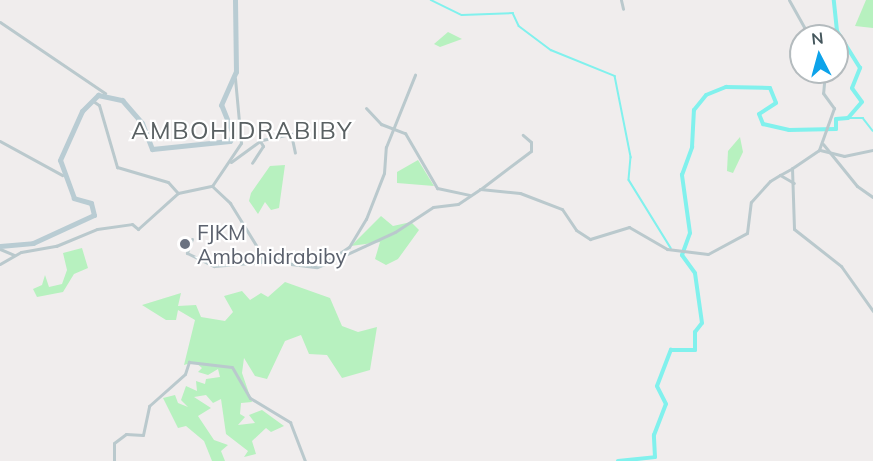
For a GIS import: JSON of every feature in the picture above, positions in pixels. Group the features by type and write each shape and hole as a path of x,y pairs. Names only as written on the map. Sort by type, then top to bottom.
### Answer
{"main road":[{"path":"0,248 33,243 94,215 91,203 74,198 62,175 60,160 91,100 105,93 122,99 142,123 152,149 225,142 232,134 221,105 235,78 236,0"}],"street":[{"path":"621,0 623,9"},
{"path":"789,0 802,24"},
{"path":"0,22 105,93"},
{"path":"321,265 348,247 361,228 384,173 381,162 415,75"},
{"path":"0,264 14,255 56,246 97,229 132,224 138,230 178,193 212,186 241,142 235,78"},
{"path":"480,189 520,193 553,205 590,239 629,227 647,240 683,251 717,254 747,233 751,202 780,175 819,150 823,144 824,132 834,108 823,93 824,84"},
{"path":"91,100 99,105 117,167 168,182 178,193"},
{"path":"366,108 408,138 437,188 470,195"},
{"path":"227,165 260,141 291,134 296,153"},
{"path":"262,255 321,265 395,232 432,207 458,204 531,151 531,142 523,135"},
{"path":"0,141 62,175"},
{"path":"252,164 264,143 260,141"},
{"path":"823,144 835,155 856,186 873,197"},
{"path":"819,150 835,155 872,152"},
{"path":"792,168 794,229 841,266 873,311"},
{"path":"780,175 794,183"},
{"path":"192,239 187,253 214,266 261,262 262,255 230,203 212,186"},
{"path":"0,248 14,255"},
{"path":"114,461 114,443 126,434 143,435 149,406 185,374 189,362 232,368 250,398 290,422 306,461"}],"green space":[{"path":"866,0 873,0 873,28 855,26"},
{"path":"448,32 462,39 440,47 434,44"},
{"path":"740,137 743,152 733,173 727,171 728,151"},
{"path":"418,160 434,186 397,183 397,172"},
{"path":"285,165 279,208 271,210 265,202 258,214 249,201 251,193 270,166"},
{"path":"381,216 393,226 411,222 419,230 398,259 386,265 375,259 380,242 351,246"},
{"path":"82,248 88,268 74,274 63,292 37,297 33,289 42,285 45,275 49,287 62,284 67,270 63,253"},
{"path":"285,282 330,298 342,326 358,332 377,327 370,370 342,378 327,355 309,354 301,335 285,341 267,379 255,376 244,358 242,373 252,402 241,403 240,414 245,417 238,425 255,423 249,415 262,410 284,426 271,432 266,428 252,441 256,454 244,457 248,451 226,434 221,399 213,403 206,395 194,397 211,408 198,416 214,440 228,445 221,451 225,461 212,461 204,441 186,426 178,428 163,398 175,395 178,403 188,407 181,400 186,386 197,391 196,381 205,384 206,379 220,377 218,369 208,375 198,372 202,368 195,362 184,365 195,320 178,310 176,320 166,320 142,305 181,293 178,306 196,305 201,317 225,321 233,312 224,296 242,291 250,300 261,293 268,297"}],"waterway":[{"path":"431,0 462,15 513,13 519,26 551,50 615,76 631,157 629,180 671,248"},
{"path":"618,461 655,457 654,435 666,404 657,386 671,350 695,350 695,332 702,323 695,273 682,255 690,233 682,175 692,147 694,110 706,95 726,87 770,88 776,103 759,114 763,124 789,130 836,129 836,119 848,118 862,102 852,88 860,68 837,31 834,0"},
{"path":"848,118 863,118 873,131"}],"place":[{"name":"FJKM Ambohidrabiby","path":"185,244"}],"district":[{"name":"AMBOHIDRABIBY","path":"242,131"}]}
